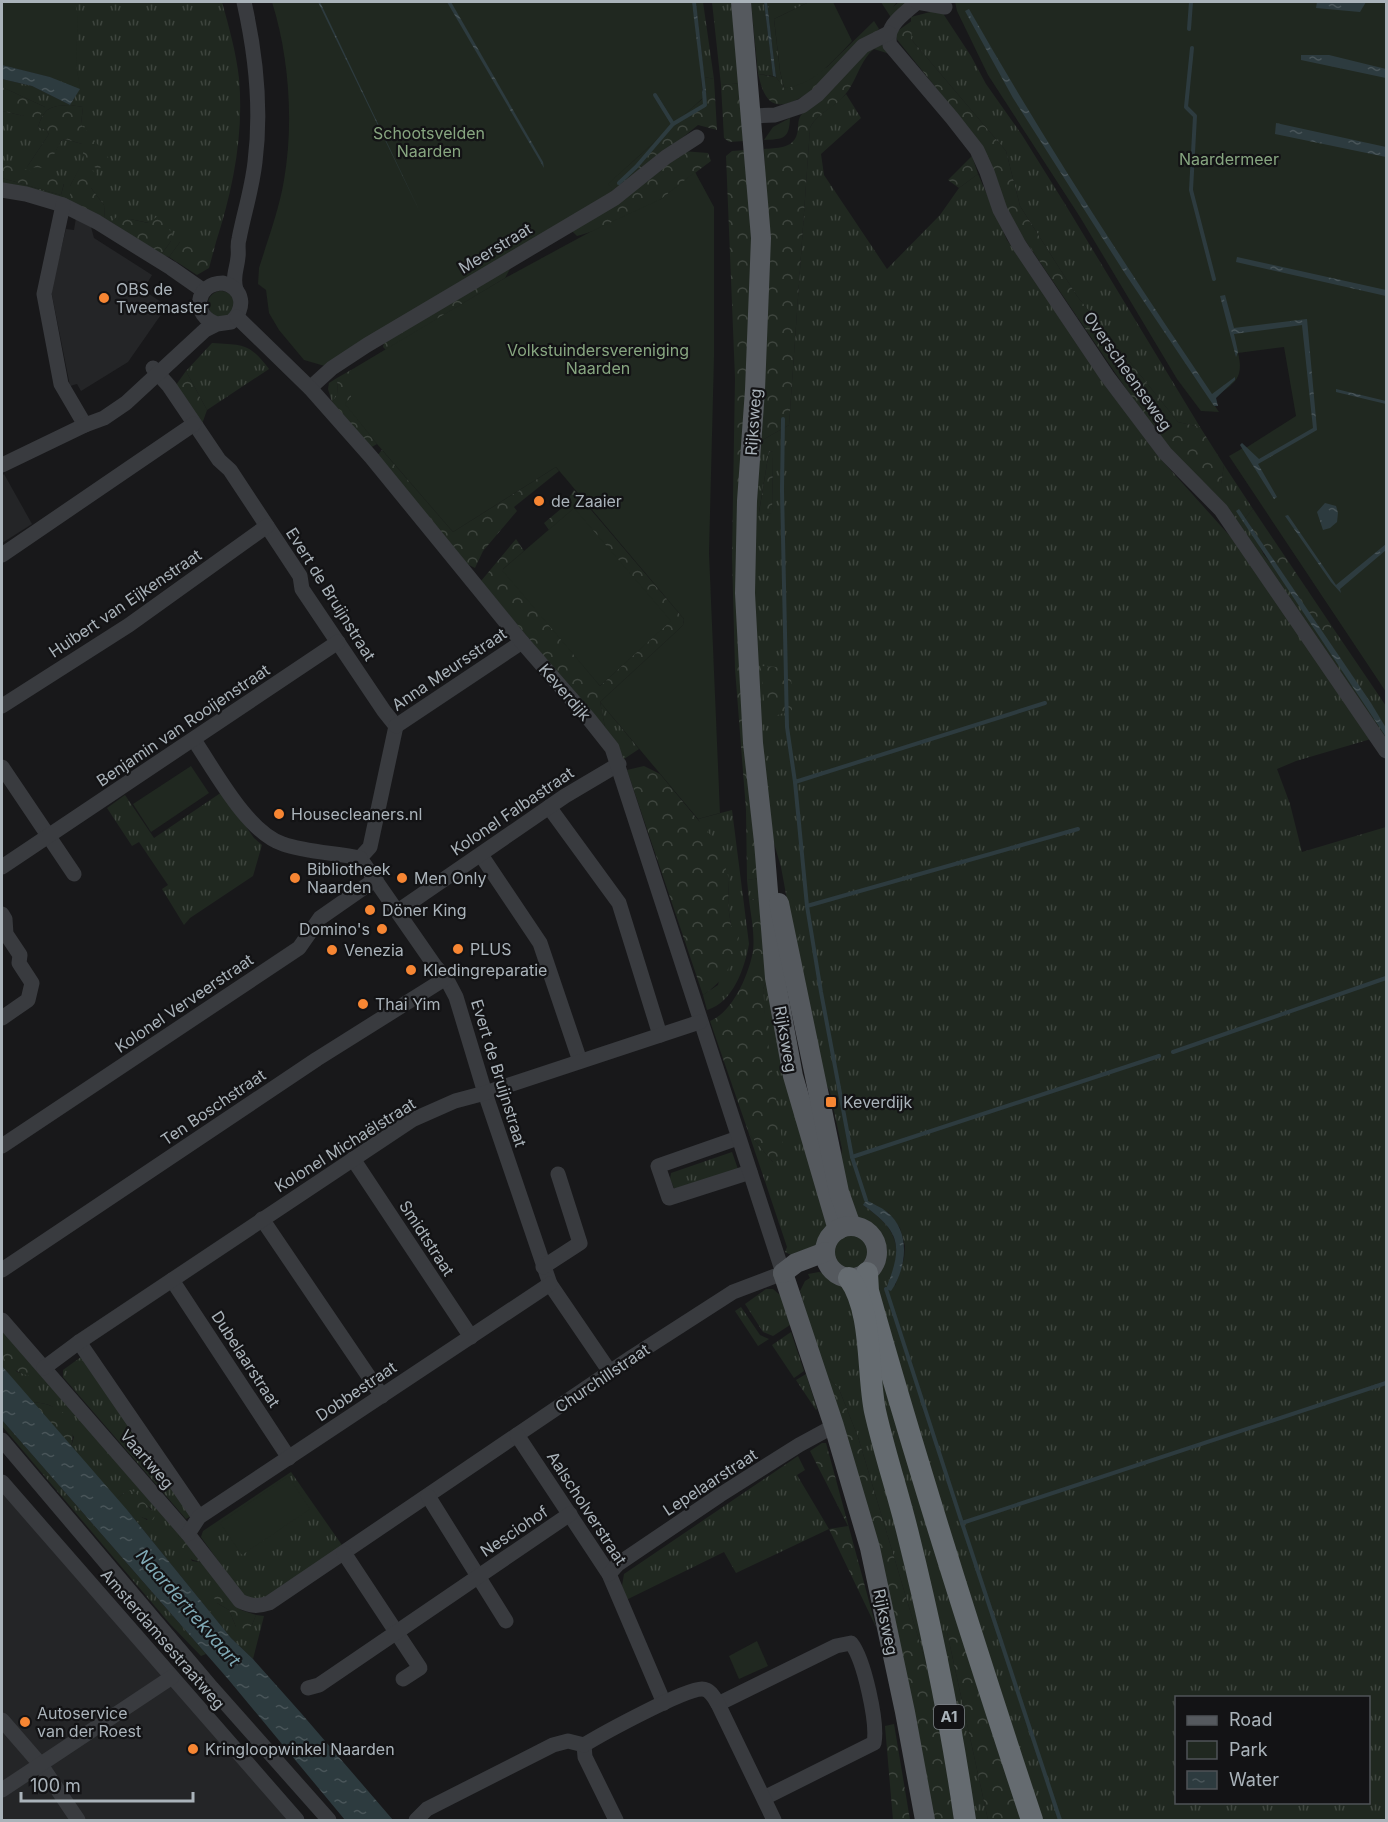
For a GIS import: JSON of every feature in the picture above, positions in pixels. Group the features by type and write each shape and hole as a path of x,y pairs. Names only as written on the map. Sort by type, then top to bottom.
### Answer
{"highway":[{"name":"A1","path":"858,1275 858,1299 867,1333 875,1408 925,1604 945,1696 965,1821"},
{"path":"858,1275 868,1291 972,1636 1032,1821"}],"main road":[{"name":"Rijksweg","path":"741,2 761,238 755,390 747,501 745,593 753,743 764,842 785,928 839,1192 844,1228"},
{"path":"844,1228 861,1228 875,1241 876,1259 858,1275 839,1275 827,1259 831,1236 844,1228"},
{"name":"Churchillstraat","path":"783,1273 800,1273 827,1259"},
{"name":"Keverdijk","path":"783,1273 834,1426"},
{"name":"Rijksweg","path":"834,1426 870,1548 905,1712 925,1821"}],"street":[{"path":"155,371 194,326 199,316 200,302 209,287 223,274 238,242 251,193 259,125 258,89 254,45 244,2"},
{"path":"752,116 775,115 802,106 817,95 863,46 889,33 893,25 917,2 945,7"},
{"name":"Overscheenseweg","path":"889,33 890,45 977,150 1000,210 1019,245 1107,376 1165,453 1221,510 1386,751"},
{"name":"Meerstraat","path":"310,388 332,368 367,345 615,198 666,157 697,137"},
{"path":"2,189 63,205 97,222 171,268 209,287 223,283 236,289"},
{"path":"63,205 44,294 61,384 85,424"},
{"path":"2,465 85,424 200,334 217,324 231,322 237,317 242,303 234,277 238,258 238,242"},
{"path":"200,308 206,319 217,324"},
{"name":"Keverdijk","path":"237,317 310,388 371,457 612,748 783,1273"},
{"name":"Evert de Bruijnstraat","path":"155,371 169,386 219,460 230,470 300,576 302,589 396,726"},
{"path":"2,555 194,424"},
{"name":"Huibert van Eijkenstraat","path":"2,706 129,625 267,526"},
{"name":"Benjamin van Rooijenstraat","path":"2,867 338,642"},
{"name":"Anna Meursstraat","path":"396,726 522,642"},
{"path":"194,740 250,822 268,836 282,844 360,858 370,846 396,726"},
{"name":"Kolonel Falbastraat","path":"398,911 481,855 503,837 619,764"},
{"path":"2,767 74,874"},
{"path":"549,807 619,903 660,1035"},
{"path":"481,855 540,943 580,1061"},
{"name":"Evert de Bruijnstraat","path":"360,858 435,966 446,978 456,997 485,1093 550,1284 610,1372"},
{"name":"Kolonel Verveerstraat","path":"2,1146 299,948 320,918 376,879"},
{"path":"2,914 5,919 6,934 20,955 19,963 32,983 27,1000 2,1018"},
{"name":"Ten Boschstraat","path":"2,1270 317,1059 446,978"},
{"name":"Kolonel Michaëlstraat","path":"44,1368 412,1120 455,1101 700,1022"},
{"path":"738,1138 658,1166 669,1198 750,1172"},
{"name":"Smidtstraat","path":"353,1159 471,1337"},
{"path":"543,1266 580,1243 558,1174"},
{"path":"262,1219 382,1396"},
{"name":"Churchillstraat","path":"269,1604 610,1372 733,1292 783,1273"},
{"name":"Dubelaarstraat","path":"172,1280 289,1458"},
{"name":"Dobbestraat","path":"188,1533 199,1517 550,1284"},
{"name":"Vaartweg","path":"2,1320 188,1533 240,1602 252,1607 269,1604"},
{"name":"Vaartweg","path":"80,1342 199,1517"},
{"name":"Lepelaarstraat","path":"609,1574 618,1564 720,1495 799,1445 834,1426"},
{"name":"Aalscholverstraat","path":"517,1435 609,1574 664,1703"},
{"name":"Amsterdamsestraatweg","path":"2,1440 212,1688 330,1821"},
{"name":"Amsterdamsestraatweg","path":"2,1482 297,1821"},
{"path":"428,1496 478,1577"},
{"name":"Nesciohof","path":"308,1688 319,1685 570,1514"},
{"path":"344,1553 420,1668 403,1679"},
{"name":"Nesciohof","path":"478,1577 506,1621"},
{"path":"718,1704 836,1646 851,1643 856,1650 863,1667 876,1732 874,1743 764,1797"},
{"path":"2,1790 172,1677"},
{"path":"416,1821 427,1809 553,1745 568,1741 584,1745 664,1703 693,1690 704,1689 712,1694 718,1704 774,1821"},
{"path":"2,1720 41,1764 78,1821"},
{"path":"584,1745 585,1757 616,1821"}],"shaded area":[{"name":"OBS de Tweemaster","path":"76,218 91,227 94,238 152,275 143,290 167,306 128,362 81,391 77,384 70,386 51,290 66,229 74,230"},
{"path":"4,474 32,524 2,543 2,476"},
{"path":"2,1490 295,1820 2,1820"}],"green space":[{"path":"2,2 222,2 238,68 240,120 236,162 216,242 180,242 169,257 161,255 171,241 158,217 149,223 130,219 111,222 105,219 104,205 91,188 81,166 70,186 68,204 2,186 2,178 61,195 64,184 2,163 2,111 24,116 45,107 2,87 2,79 32,86 70,105 79,90 50,77 2,65","holes":["58,106 83,107 82,144 65,139 61,141 56,150 27,167 49,134 38,127 43,115 49,109"]},
{"path":"2,2 75,2 78,17 76,63 80,89 50,77 2,65"},
{"name":"Schootsvelden Naarden","path":"272,2 692,2 703,98 608,184 615,193 328,367 304,360 279,330 269,313 266,290 258,284 259,268 282,191 289,136 286,67"},
{"path":"696,2 703,2 714,79 704,77"},
{"path":"712,2 731,2 742,83 721,85"},
{"path":"751,2 764,2 773,76 758,74"},
{"path":"767,2 809,2 774,19 784,88 776,77"},
{"path":"809,2 833,2 852,41 822,71 804,82 784,88 774,19"},
{"path":"881,2 897,2 893,7 899,2 911,2 892,19"},
{"name":"Naardermeer","path":"955,2 1386,2 1386,692 1229,456 1296,416 1284,347 1238,353 1240,370 1238,376 1231,385 1211,400 1219,412 1201,411 1177,379 1080,217 988,75 957,11"},
{"path":"934,11 942,12 971,56 986,84 1022,135 1200,427 1178,422 1077,296 1020,206 1006,151 911,39 911,17"},
{"path":"913,20 911,39 1006,151 1020,206 1077,296 1178,422 1200,427 1224,465 1221,485 1207,492 1169,452 1012,221 974,135 895,37 896,32"},
{"path":"874,21 879,29 824,81 806,94 790,103 776,104 766,96 758,74 776,77 784,88 827,67"},
{"path":"880,43 890,54 874,49 865,59 844,96 816,119 810,128 789,425 759,442 768,245 764,149 784,147 792,143 797,134 801,115 867,49"},
{"path":"704,77 714,79 717,130 698,125 615,193 592,196 706,96"},
{"path":"742,83 745,141 729,142 724,138 721,85"},
{"path":"2,87 45,107 35,125 24,116 2,111"},
{"path":"846,94 861,118 821,154 824,175 887,269 940,215 959,188 978,174 1007,240 1158,456 1238,545 1371,739 1296,761 1277,769 1290,804 1302,852 1386,827 1386,1820 1037,1820 870,1286 879,1265 882,1248 875,1234 857,1220 840,1163 842,1149 830,1092 818,1068 781,867 771,833 762,762 754,627 753,542 759,442 789,425 810,128 817,118","holes":["769,451 773,452 772,514 759,512","863,1205 888,1212 900,1228 905,1246 904,1259 895,1286 896,1249 892,1233 883,1221"]},
{"path":"70,105 83,107 81,124 111,161 98,169 84,161 82,144 65,139 61,141 47,168 27,167 49,134 38,127 43,115 53,107"},
{"path":"790,118 787,134 784,137 764,140 773,127"},
{"path":"746,150 753,208 749,385 761,878 747,880 746,810 735,669 732,557 735,378 726,156 732,151"},
{"path":"682,151 708,153 711,161 663,198 633,214 577,236 570,229"},
{"path":"972,156 978,174 959,188 948,180"},
{"path":"2,163 62,180 64,183 61,195 2,178"},
{"path":"81,165 97,173 91,188 104,205 105,219 68,204 70,186"},
{"name":"Volkstuindersvereniging Naarden","path":"695,172 714,207 714,357 709,553 720,813 698,819 600,702 678,630 683,625 684,619 556,467 453,532 345,404 351,397 351,370 505,278 590,232 661,199"},
{"path":"122,212 130,219 148,223 158,216 172,233 171,241 161,255 111,222"},
{"path":"180,242 216,242 209,268 197,275 169,257"},
{"path":"513,263 505,278 386,350 383,347 384,343"},
{"path":"221,291 230,295 234,304 230,313 221,317 212,313 208,304 212,295"},
{"path":"212,343 245,347 256,354 269,369 207,410 186,371"},
{"path":"351,370 351,398 346,404 377,444 370,448 332,402 338,394 337,378"},
{"path":"186,371 207,410 202,424 176,385"},
{"path":"337,378 338,395 332,402 328,389 329,383"},
{"path":"382,450 453,532 556,467 559,471 514,507 517,511 483,551 475,568 467,564 377,456"},
{"path":"769,451 773,452 772,514 759,513"},
{"path":"1224,465 1253,509 1245,518 1264,555 1331,637 1331,625 1386,706 1386,744 1207,492 1221,484"},
{"path":"574,490 684,619 683,625 678,630 600,702 606,732 481,581 516,539 524,551 503,569 600,686 670,621 573,509 549,530 544,523 562,508"},
{"path":"574,508 671,621 600,686 502,570"},
{"path":"1253,509 1331,625 1331,637 1327,640 1245,518"},
{"path":"761,666 791,668 792,710 775,716 765,713"},
{"path":"600,702 639,749 624,759 606,732"},
{"path":"191,766 209,793 151,832 133,804"},
{"path":"644,766 660,774 718,844 729,879 728,905 731,926 739,937 734,955 723,977 703,995 627,770"},
{"path":"222,792 254,838 262,845 253,876 190,918 184,925 162,889 168,885 139,842 132,846 107,808 125,795 154,838"},
{"path":"732,810 749,944 741,973 731,992 716,1006 707,1010 703,995 718,985 731,926 728,905 729,879 698,819"},
{"path":"761,878 763,898 749,900 747,880"},
{"path":"786,897 795,902 803,959 797,961"},
{"path":"763,898 771,971 763,989 766,1028 784,1154 773,1162 749,1134 710,1021 726,1010 744,981 753,951 749,900"},
{"path":"771,971 829,1229 820,1244 791,1255 785,1252 787,1247 749,1134 773,1162 763,989"},
{"path":"732,1152 739,1172 681,1190 674,1188 670,1179 671,1173"},
{"path":"851,1233 864,1239 870,1252 864,1265 851,1271 838,1265 832,1252 838,1239"},
{"path":"819,1272 848,1286 891,1507 933,1687 858,1437 839,1389 823,1372 800,1291 805,1281 810,1278 808,1274"},
{"path":"861,1283 960,1623 947,1632 988,1820 969,1820 884,1427"},
{"path":"766,1289 773,1289 781,1296 790,1325 773,1336 763,1332 745,1304"},
{"path":"741,1307 760,1335 769,1339 758,1346 735,1311"},
{"path":"2,1327 48,1380 19,1372 8,1364 2,1351"},
{"path":"791,1332 804,1371 794,1378 772,1345"},
{"path":"2,1354 17,1372 48,1380 179,1529 178,1537 192,1561 205,1563 217,1580 217,1603 229,1610 236,1627 252,1625 256,1615 264,1616 253,1659 231,1638 128,1511 147,1520 152,1509 141,1501 135,1492 124,1493 117,1499 71,1447 74,1437 63,1416 49,1405 32,1402 2,1366"},
{"path":"81,1357 191,1516 186,1519 63,1377 63,1370"},
{"path":"823,1372 839,1389 858,1437 933,1687 954,1820 932,1820"},
{"path":"806,1374 817,1409 816,1410 796,1380"},
{"path":"32,1402 51,1406 65,1414 72,1428 71,1447"},
{"path":"2,1420 206,1654 201,1656 170,1624 2,1426"},
{"path":"96,1435 128,1471 111,1469 100,1463 95,1452"},
{"path":"826,1443 876,1627 829,1529 848,1526 810,1451"},
{"path":"798,1456 805,1470 797,1475 829,1529 736,1573 724,1552 626,1600 622,1586 624,1574"},
{"path":"291,1472 344,1548 261,1602 244,1597 201,1537 203,1531"},
{"path":"288,1476 310,1509 242,1555 220,1523"},
{"path":"131,1490 151,1510 155,1516 153,1520 130,1512 117,1499"},
{"path":"179,1529 205,1563 186,1557 182,1553 178,1543"},
{"path":"217,1580 241,1610 256,1615 252,1625 247,1629 236,1627 229,1610 217,1603 213,1596"},
{"path":"960,1623 1022,1820 988,1820 947,1632 949,1624"},
{"path":"757,1641 768,1666 739,1679 729,1656"},
{"path":"894,1724 910,1820 893,1820 885,1726"}],"water":[{"path":"318,2 320,2 420,212"},
{"path":"447,2 451,2 543,162 544,168"},
{"path":"692,2 696,2 706,91 703,93"},
{"path":"764,2 767,2 776,77 773,76"},
{"path":"1317,2 1366,2 1360,12 1316,8"},
{"path":"969,9 1087,204 1212,394 1235,377 1235,380 1216,398 1218,406 1214,406 1126,275 1013,98 965,11"},
{"path":"1301,55 1329,55 1386,69 1386,78 1301,60"},
{"path":"2,65 50,77 80,89 70,105 32,86 2,79"},
{"path":"1276,123 1386,147 1386,157 1275,134"},
{"path":"1237,257 1386,290 1386,296 1236,262"},
{"path":"1225,295 1234,328 1307,319 1317,430 1258,464 1277,497 1274,499 1240,445 1242,443 1259,459 1313,428 1302,325 1234,334 1238,352 1236,357 1220,296"},
{"path":"1336,389 1386,401 1386,404 1336,392"},
{"path":"1325,503 1336,506 1338,513 1337,522 1323,530 1317,512"},
{"path":"1239,509 1371,703 1386,728 1386,737 1236,511"},
{"path":"1288,515 1336,585 1386,544 1386,550 1340,589 1341,593 1285,516"},
{"path":"866,1200 885,1210 895,1220 903,1239 903,1261 891,1291 886,1289 895,1262 895,1241 885,1223 863,1205"},
{"name":"Naardertrekvaart","path":"2,1366 128,1511 231,1638 253,1659 393,1820 345,1820 228,1679 2,1420"}],"waterway":[{"path":"1189,29 1191,2"},
{"path":"1192,48 1186,107 1195,116 1191,190 1214,279"},
{"path":"619,183 673,124 705,105 704,92"},
{"path":"655,95 673,124"},
{"path":"783,419 782,490 787,727 795,782 1045,703"},
{"path":"795,782 807,906 821,992 852,1157 866,1200"},
{"path":"807,906 1078,829"},
{"path":"1173,1052 1386,978"},
{"path":"852,1157 1159,1056"},
{"path":"886,1289 962,1523 1386,1383"},
{"path":"962,1523 1060,1820"}],"place":[{"name":"OBS de Tweemaster","path":"104,298"},
{"name":"de Zaaier","path":"539,501"},
{"name":"Housecleaners.nl","path":"279,814"},
{"name":"Bibliotheek Naarden","path":"295,878"},
{"name":"Men Only","path":"402,878"},
{"name":"Döner King","path":"370,910"},
{"name":"Domino's","path":"382,929"},
{"name":"PLUS","path":"458,949"},
{"name":"Venezia","path":"332,950"},
{"name":"Kledingreparatie","path":"411,970"},
{"name":"Thai Yim","path":"363,1004"},
{"name":"Keverdijk","path":"831,1102"},
{"name":"Autoservice van der Roest","path":"25,1722"},
{"name":"Kringloopwinkel Naarden","path":"193,1749"}]}
